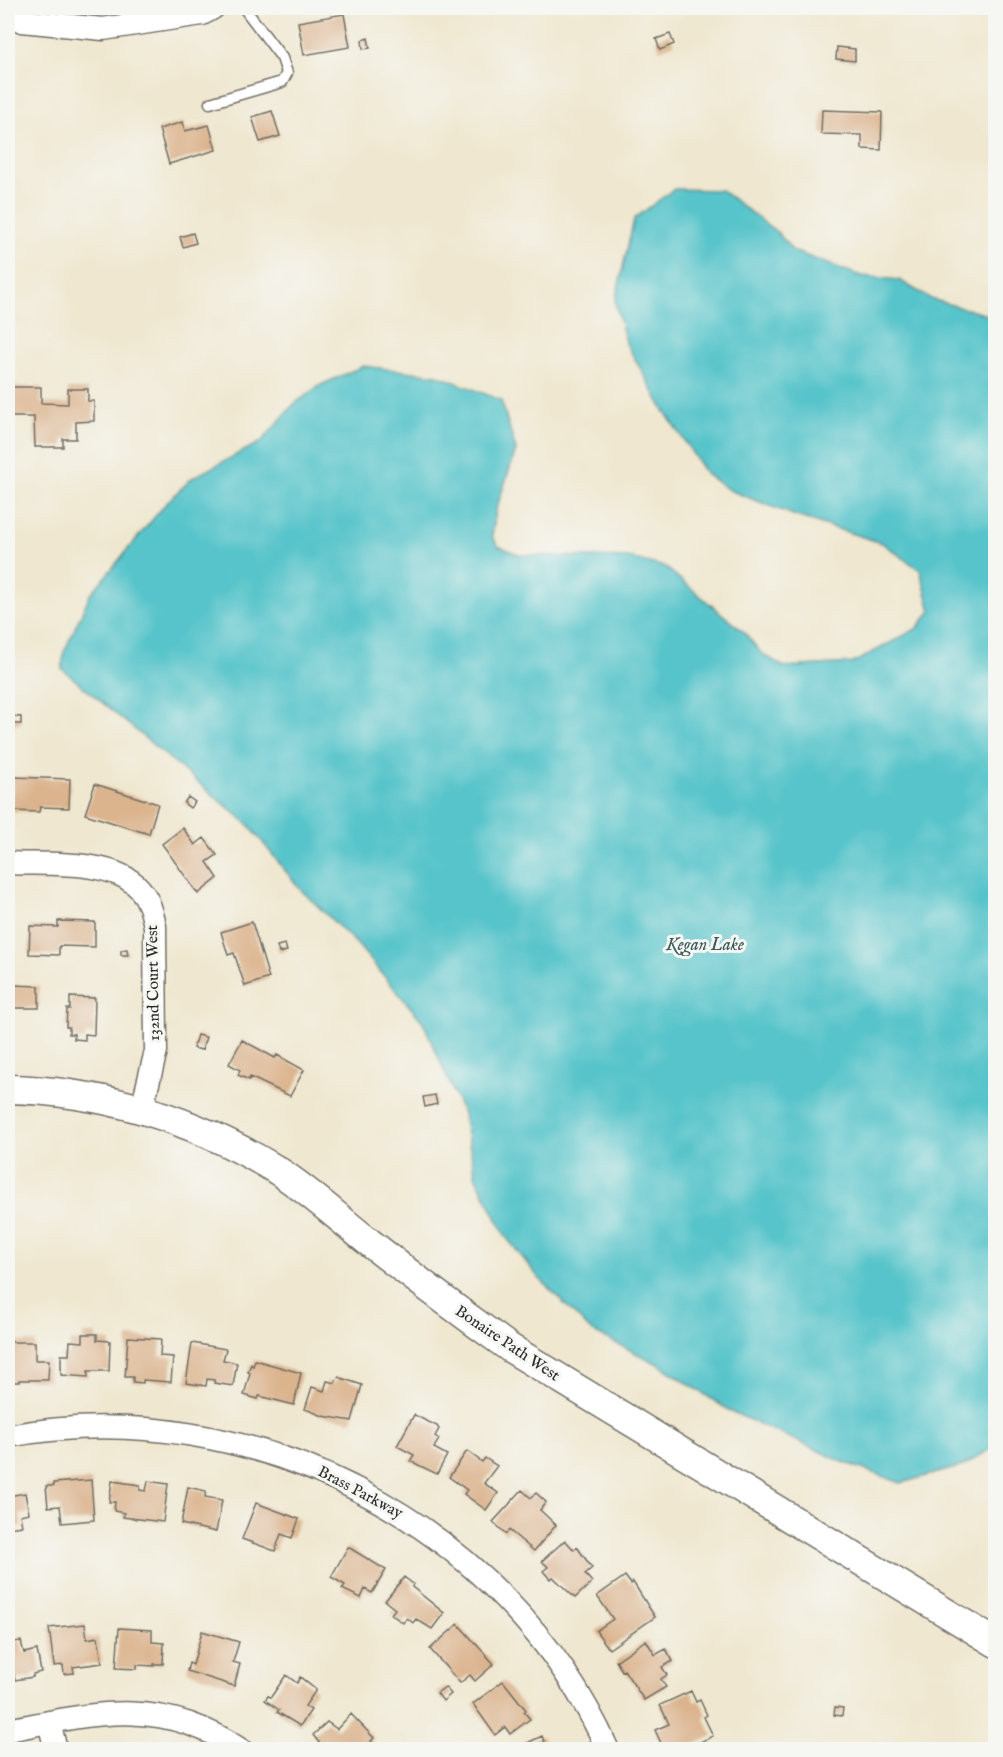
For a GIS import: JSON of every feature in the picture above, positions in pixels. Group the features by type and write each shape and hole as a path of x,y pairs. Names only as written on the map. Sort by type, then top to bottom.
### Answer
{"street":[{"path":"8,16 22,21 103,29 202,14 213,8"},
{"name":"132nd Court West","path":"8,863 94,867 124,878 136,885 144,894 151,907 155,926 156,1051 142,1108"},
{"name":"Bonaire Path West","path":"8,1089 71,1093 142,1108 234,1146 277,1170 444,1302 510,1348 996,1643"},
{"name":"Brass Parkway","path":"8,1436 57,1429 107,1427 189,1433 275,1454 346,1483 390,1507 438,1538 488,1580 523,1617 565,1673 587,1708 608,1749"},
{"path":"8,1730 103,1713 149,1714 186,1722 241,1749"},
{"path":"49,1722 56,1749"}],"lane":[{"path":"210,103 282,82 287,73 282,58 244,8"}],"water":[{"name":"Kegan Lake","path":"674,189 721,190 778,233 793,251 861,276 899,280 931,299 995,317 995,1446 963,1466 901,1483 843,1462 730,1411 660,1365 591,1331 539,1278 506,1237 476,1178 463,1114 423,1022 357,944 300,889 248,824 62,669 64,652 90,595 167,502 192,478 261,442 294,404 321,385 363,366 437,375 501,400 516,450 496,510 492,536 498,546 520,555 630,558 665,567 744,632 761,653 784,667 853,663 916,629 931,611 920,570 882,543 796,516 729,490 706,474 662,407 626,343 615,302 634,219"}],"building":[{"path":"344,14 350,47 304,55 298,22"},
{"path":"670,34 674,44 660,50 656,39"},
{"path":"368,38 370,48 363,49 362,40"},
{"path":"837,47 855,49 855,61 836,59"},
{"path":"822,110 882,112 881,150 862,149 862,135 821,134"},
{"path":"272,111 280,136 260,142 252,117"},
{"path":"183,122 185,131 209,125 216,150 169,164 159,129"},
{"path":"193,233 196,243 183,247 180,237"},
{"path":"8,387 41,387 41,403 68,404 68,389 88,389 88,401 94,401 94,421 76,422 76,439 63,439 63,447 35,447 34,417 8,417"},
{"path":"11,716 21,717 21,724 11,724"},
{"path":"13,777 70,779 69,808 40,807 39,812 12,811"},
{"path":"95,784 158,804 149,834 85,814"},
{"path":"188,797 195,802 190,808 184,803"},
{"path":"183,828 195,845 204,838 217,855 207,862 218,878 198,894 162,844"},
{"path":"58,921 95,922 95,947 59,946 59,955 29,954 30,926 58,927"},
{"path":"252,922 269,978 245,986 234,953 228,955 221,932"},
{"path":"285,944 287,951 279,953 277,946"},
{"path":"127,949 128,955 121,955 121,950"},
{"path":"12,985 39,986 39,1008 8,1008"},
{"path":"70,997 95,998 94,1035 85,1034 85,1040 74,1039 74,1034 69,1034 69,1027 66,1027"},
{"path":"197,1035 206,1037 202,1050 193,1048"},
{"path":"242,1040 275,1058 277,1055 304,1070 290,1096 250,1077 249,1080 238,1075 240,1070 229,1064"},
{"path":"435,1095 437,1104 425,1107 423,1097"},
{"path":"83,1334 97,1334 97,1340 110,1341 109,1371 88,1371 88,1377 61,1375 61,1355 69,1355 70,1341 83,1342"},
{"path":"128,1337 161,1339 160,1356 173,1357 171,1382 143,1380 143,1383 133,1382 133,1377 125,1377"},
{"path":"8,1342 35,1342 35,1360 49,1360 48,1380 8,1382"},
{"path":"192,1343 226,1349 223,1360 237,1363 233,1386 214,1383 214,1380 207,1379 206,1386 186,1383"},
{"path":"255,1360 301,1373 294,1405 259,1396 258,1399 244,1395 250,1373 248,1372"},
{"path":"338,1377 362,1385 352,1421 323,1416 305,1409 312,1387 324,1391 327,1381 335,1383"},
{"path":"414,1415 439,1429 435,1436 439,1439 434,1448 447,1455 437,1474 410,1461 414,1455 397,1446"},
{"path":"467,1451 482,1462 485,1458 497,1466 484,1483 498,1493 486,1510 464,1494 467,1490 449,1477"},
{"path":"91,1480 94,1520 62,1523 60,1506 48,1507 46,1486 54,1486 54,1483"},
{"path":"112,1481 140,1485 140,1490 146,1491 148,1481 168,1484 163,1522 123,1517 124,1513 114,1511 115,1502 109,1502"},
{"path":"188,1487 206,1491 205,1497 222,1500 216,1532 181,1524"},
{"path":"522,1490 531,1498 536,1493 546,1502 540,1510 556,1525 534,1551 509,1530 506,1534 493,1522"},
{"path":"25,1493 29,1513 20,1515 22,1526 8,1528 8,1496"},
{"path":"256,1503 299,1519 292,1538 281,1534 275,1551 242,1539"},
{"path":"565,1540 574,1550 577,1547 592,1568 585,1574 592,1582 575,1598 553,1577 550,1579 543,1571 548,1567 542,1561"},
{"path":"348,1547 386,1570 372,1593 365,1589 361,1598 342,1589 345,1585 331,1577"},
{"path":"625,1576 631,1584 633,1582 655,1617 609,1649 596,1631 613,1619 597,1596"},
{"path":"404,1577 413,1584 412,1587 444,1613 432,1629 416,1619 413,1623 407,1618 403,1623 391,1614 395,1609 385,1601"},
{"path":"85,1624 87,1639 98,1637 102,1663 73,1667 74,1673 64,1674 63,1665 54,1666 49,1628"},
{"path":"458,1624 494,1664 475,1681 470,1675 460,1683 430,1649"},
{"path":"119,1628 152,1630 152,1642 164,1643 163,1664 137,1665 137,1669 116,1668"},
{"path":"202,1631 239,1642 233,1662 240,1664 234,1686 187,1671 189,1663 193,1665"},
{"path":"13,1636 14,1642 21,1641 24,1653 37,1650 41,1672 33,1674 33,1677 15,1680 14,1675 8,1676 8,1637"},
{"path":"646,1640 655,1655 666,1649 673,1661 662,1667 667,1675 661,1679 666,1687 644,1700 616,1661"},
{"path":"286,1675 297,1683 300,1677 316,1690 305,1706 311,1710 300,1726 277,1712 279,1710 265,1700 268,1696 271,1697"},
{"path":"503,1681 526,1710 524,1712 530,1719 510,1734 505,1727 495,1735 473,1704"},
{"path":"445,1687 451,1694 443,1701 437,1693"},
{"path":"691,1691 696,1702 700,1700 707,1715 704,1717 713,1736 683,1750 664,1750 655,1730 669,1724 660,1705"},
{"path":"835,1707 843,1708 842,1716 834,1715"},
{"path":"351,1714 374,1738 371,1741 374,1744 363,1750 323,1750 313,1735 327,1722 337,1729"},
{"path":"542,1736 548,1750 525,1750 523,1745"}]}
